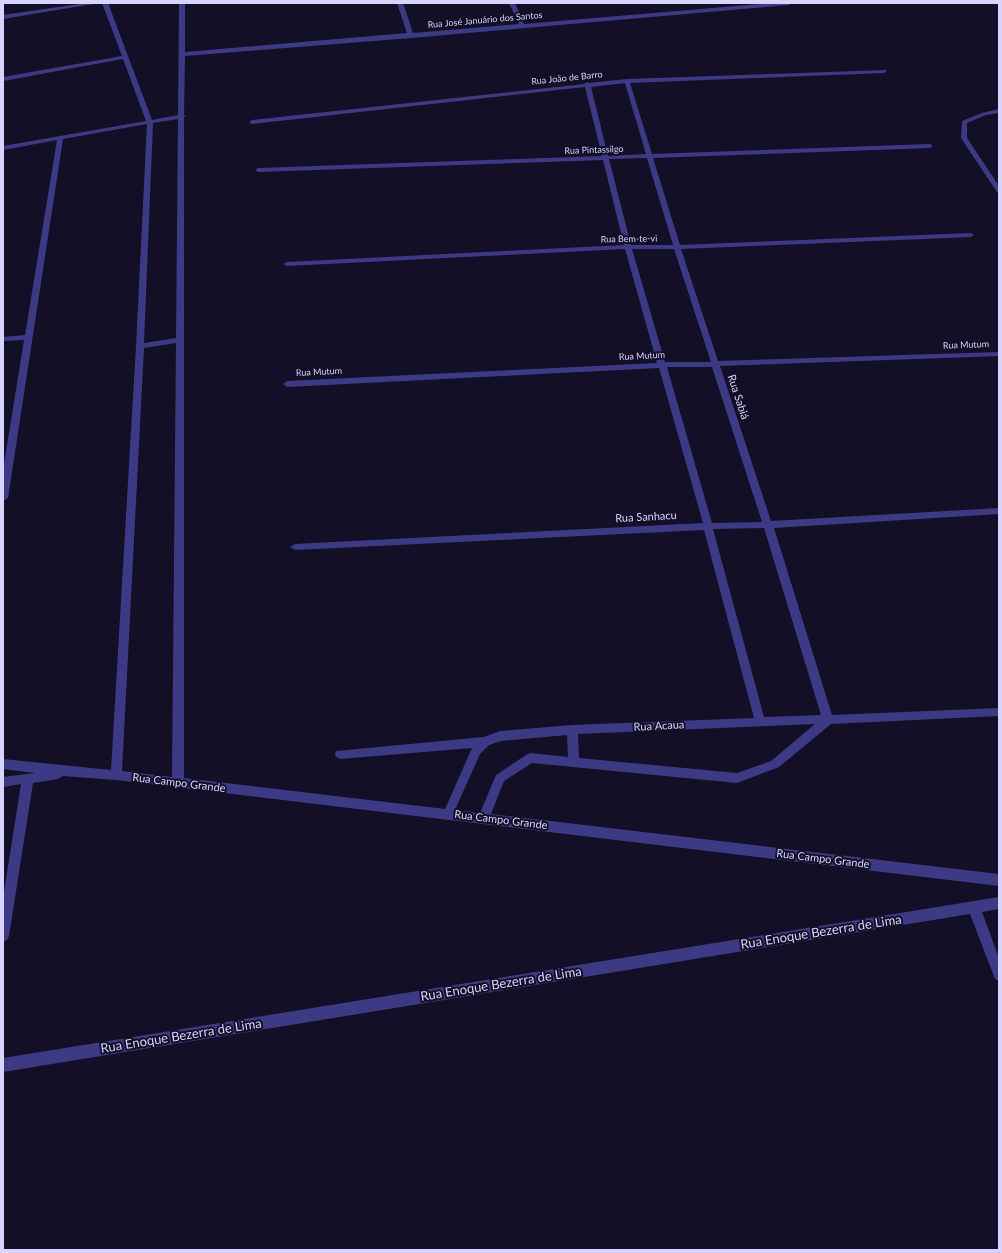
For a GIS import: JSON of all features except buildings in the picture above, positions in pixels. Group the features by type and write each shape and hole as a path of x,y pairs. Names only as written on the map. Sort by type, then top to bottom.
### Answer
{"street":[{"path":"3,17 96,3"},
{"path":"105,3 150,122 140,346 116,774"},
{"path":"178,783 183,54 182,3"},
{"path":"400,3 411,36"},
{"path":"512,3 522,26"},
{"path":"716,3 720,9"},
{"name":"Rua José Januário dos Santos","path":"183,54 789,3"},
{"path":"3,79 126,57"},
{"name":"Rua João de Barro","path":"252,122 587,84 884,70"},
{"name":"Rua Sabiá","path":"627,81 677,247 768,525 828,720"},
{"path":"587,84 628,247 708,526 760,721"},
{"path":"999,111 984,114 964,122 964,138 999,191"},
{"path":"3,148 182,116"},
{"path":"3,498 60,138"},
{"name":"Rua Pintassilgo","path":"258,170 605,159 930,146"},
{"name":"Rua Bem-te-vi","path":"287,264 628,247 677,247 971,235"},
{"path":"3,339 29,337"},
{"path":"140,346 181,340"},
{"name":"Rua Mutum","path":"287,384 662,365 999,354"},
{"name":"Rua Sanhacu","path":"295,547 708,526 768,525 999,511"},
{"name":"Rua Acaua","path":"340,754 486,742 500,736 572,730 999,712"},
{"name":"Rua Acaua","path":"979,714 999,716"},
{"path":"484,818 500,778 530,758 737,778 775,764 828,720"},
{"path":"572,730 574,762"},
{"path":"448,814 476,751 486,742"},
{"name":"Rua Campo Grande","path":"3,764 72,772 116,774 178,783 999,880"},
{"path":"3,782 72,772"},
{"path":"3,936 28,778"},
{"name":"Rua Enoque Bezerra de Lima","path":"3,1065 999,903"},
{"path":"974,907 999,975"}]}
